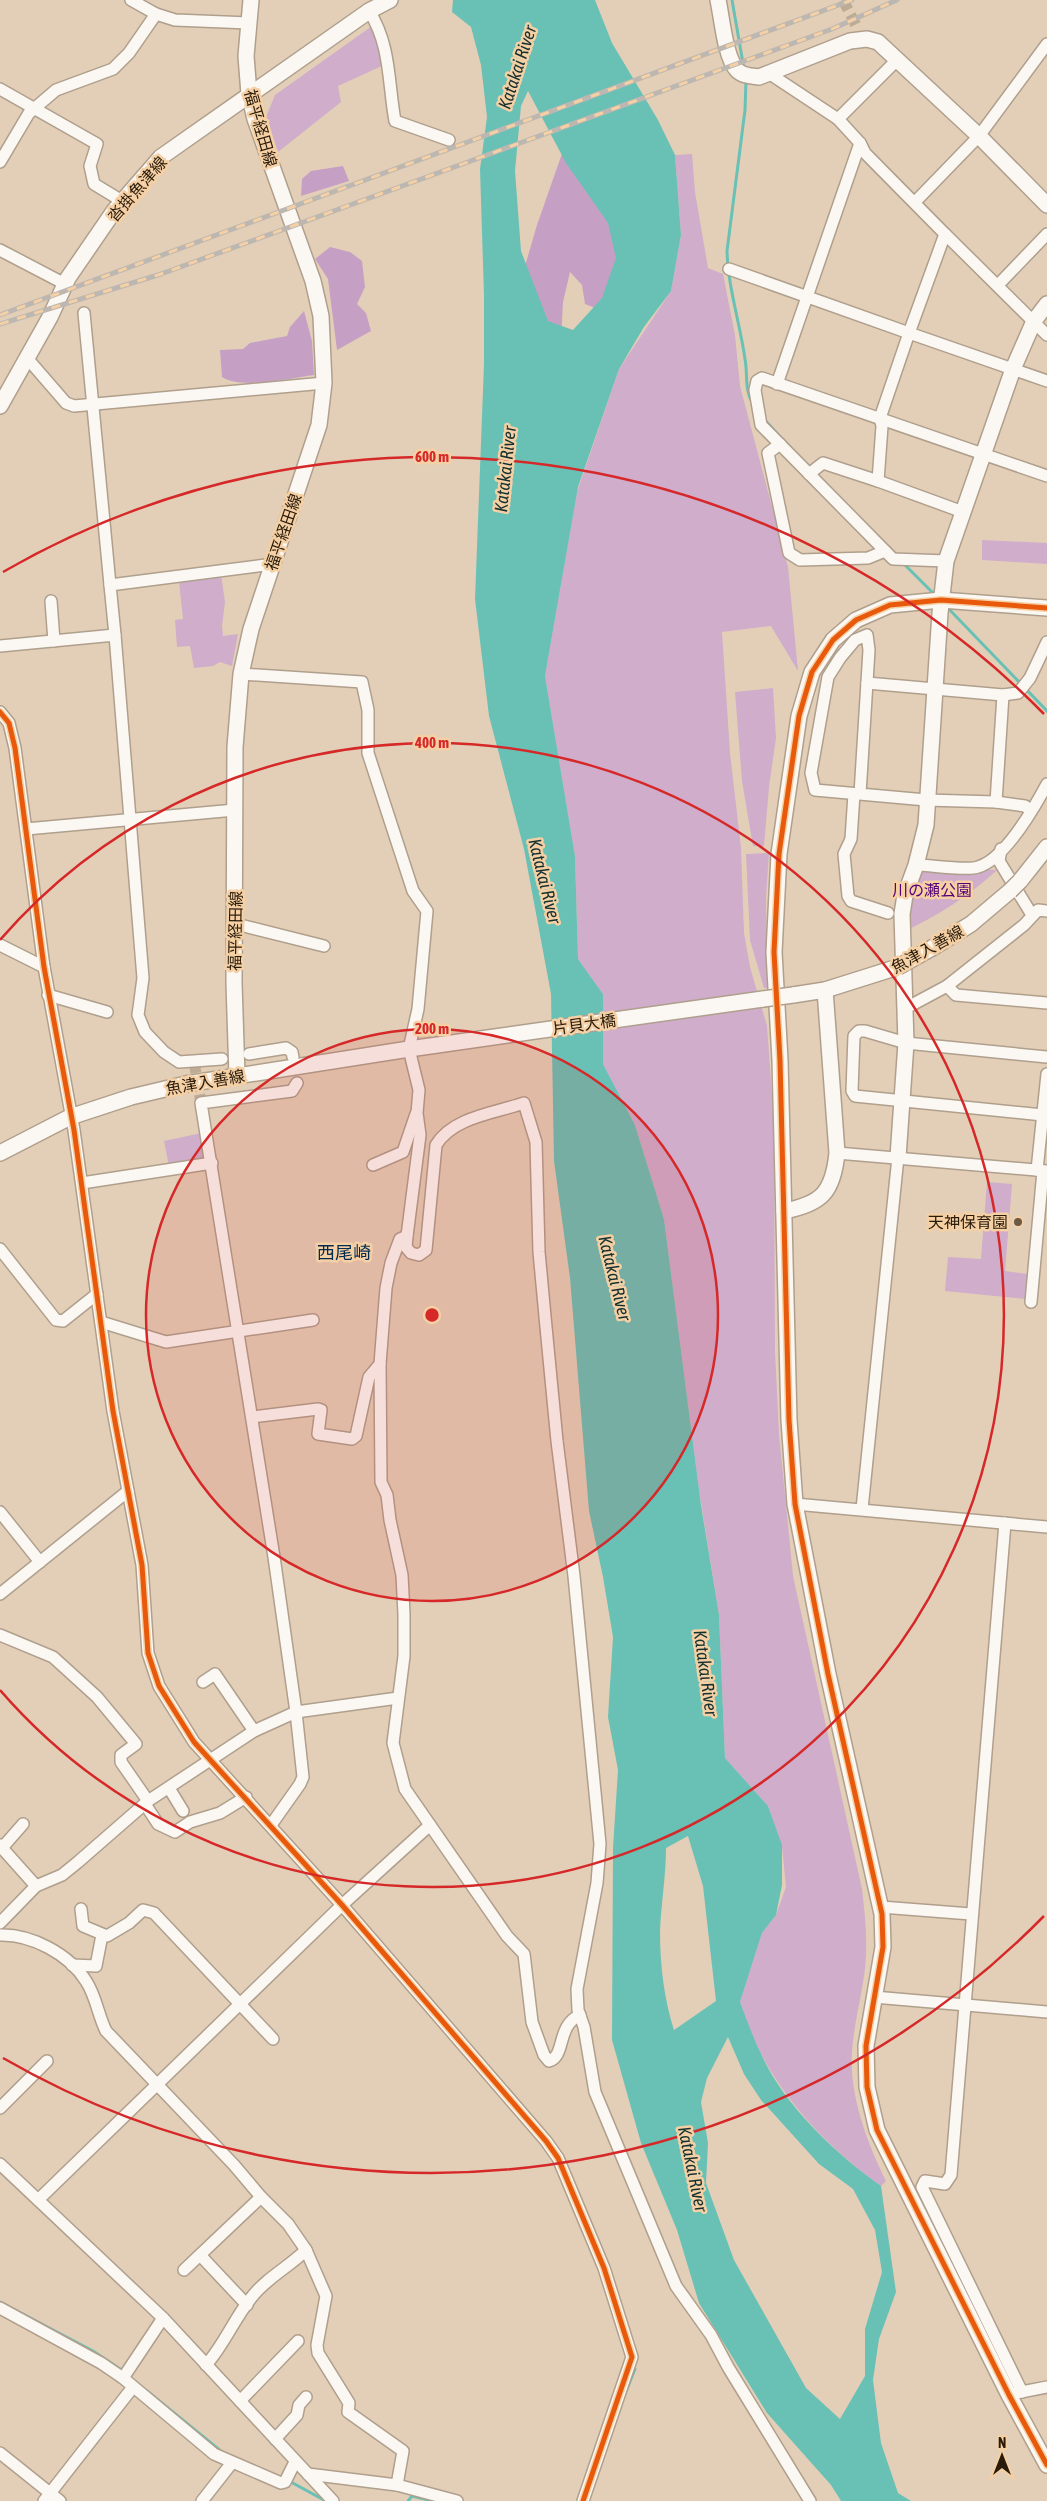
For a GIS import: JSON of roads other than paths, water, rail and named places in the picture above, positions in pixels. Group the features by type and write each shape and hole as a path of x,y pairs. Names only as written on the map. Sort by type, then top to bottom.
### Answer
{"street":[{"path":"131,0 156,14 175,20 249,23"},
{"name":"福平経田線","path":"237,1076 234,983 236,924 235,810 236,723 241,674 251,629 319,425 324,383 321,316 313,281 255,120 249,94 246,56 251,0"},
{"name":"沓掛魚津線","path":"0,406 65,284 122,201 161,157 370,11 390,0"},
{"path":"718,0 730,60 738,71 749,76 759,77 767,72 850,41 859,34 878,42 979,136 1047,206"},
{"path":"370,11 380,28 385,42 395,121 430,135 449,140"},
{"path":"0,162 29,113 34,108 56,90 113,70 130,53 156,14"},
{"path":"915,202 979,136 1047,44"},
{"path":"838,119 897,60"},
{"path":"767,72 838,119 860,143 865,153 1047,335"},
{"path":"0,89 97,144 90,166 94,184 122,201"},
{"path":"777,384 860,143"},
{"path":"878,481 882,426 880,418 945,234"},
{"path":"998,286 1047,234"},
{"path":"0,250 65,284"},
{"path":"729,269 1047,381"},
{"path":"862,1509 904,1101 906,1008 902,914 905,895 916,865 926,825 926,800 941,600 946,561 985,454 1013,369 1034,321 1047,304"},
{"path":"84,313 131,820 143,978 138,1015 145,1032 164,1052 180,1062 222,1059"},
{"path":"26,358 66,403 74,406 324,383"},
{"path":"946,561 893,559 761,425 756,390 757,381 762,378 1047,476"},
{"path":"780,444 768,453 789,552 800,560 868,558 885,551"},
{"path":"809,474 823,464 878,481 963,512"},
{"path":"110,585 273,564"},
{"path":"1016,2393 877,2130 867,2086 866,2046 883,1947 881,1907 828,1674 795,1504 789,1420 780,1060 774,952 775,901 779,854 799,716 812,672 833,640 856,620 890,605 941,600 1047,608"},
{"path":"51,601 54,641"},
{"path":"0,646 115,635"},
{"path":"888,913 851,901 848,896 844,854 851,839 857,794 869,650 866,635 855,640 840,658 828,677 810,773 815,790 857,794 926,800 996,802 1025,806 1031,811"},
{"path":"866,683 1003,695 1018,693 1030,678 1047,642"},
{"path":"241,674 362,682 368,710 368,753 413,890 427,911 415,1048 419,1090 417,1113 420,1135 406,1247 411,1253 419,1255 426,1250 436,1145 442,1135 456,1125 524,1104 536,1142 539,1252 574,1576 600,1844 597,1883 577,1989 580,2015 595,2092 676,2286 711,2335 728,2367 810,2501"},
{"path":"996,802 1003,695"},
{"path":"0,712 9,723 15,748 48,995 82,1183 113,1411 142,1565 148,1654 159,1686 194,1742 246,1797 342,1906 546,2141 558,2158 600,2259 632,2357 583,2501"},
{"path":"916,865 977,868 992,860 1031,811 1047,784"},
{"path":"26,829 235,810"},
{"name":"魚津入善線","path":"746,1001 825,990 898,967 971,924 1015,886 1047,847"},
{"path":"1001,849 999,861 1032,915"},
{"path":"906,1008 947,986 1024,925 1038,910 1047,911"},
{"path":"236,924 324,946"},
{"path":"0,945 44,967"},
{"path":"947,986 956,995 1047,1003"},
{"path":"784,1211 806,1207 827,1193 835,1176 837,1153 825,990"},
{"path":"48,995 107,1012"},
{"name":"片貝大橋","path":"415,1048 746,1001"},
{"path":"1043,1115 855,1096 852,1091 854,1036 859,1031 865,1031 906,1043 1047,1057"},
{"path":"249,1054 286,1048 292,1052 293,1057"},
{"name":"魚津入善線","path":"0,1153 70,1117 132,1097 186,1084 415,1048"},
{"path":"1031,1302 1042,1171 1043,1115 1047,1074"},
{"path":"270,1824 300,1784 303,1777 296,1712 252,1417 201,1103 292,1091 297,1082"},
{"path":"372,1165 403,1152 417,1113"},
{"path":"837,1153 1042,1171"},
{"path":"82,1183 212,1163"},
{"path":"407,1236 400,1239 390,1263 383,1306 380,1364 381,1482 388,1495 390,1520 402,1575 404,1656 393,1743 406,1789 507,1936 524,1954 532,2022 544,2055 549,2061 557,2056 564,2030 570,2019 580,2015"},
{"path":"0,1249 56,1320 64,1320 97,1294"},
{"path":"101,1322 166,1342 314,1320"},
{"path":"252,1417 318,1409 321,1410 318,1434 352,1439 356,1436 369,1377 380,1364"},
{"path":"0,1594 128,1491"},
{"path":"795,1504 1047,1527"},
{"path":"0,1512 40,1562"},
{"path":"1005,1523 971,1914 951,2175 946,2184 925,2181 922,2187 1047,2465"},
{"path":"0,1635 52,1658 97,1697 136,1744 121,1755 121,1762 147,1802 158,1824 176,1832 190,1822 220,1813 246,1797"},
{"path":"203,1682 215,1674 254,1731"},
{"path":"0,1923 36,1886 62,1875 147,1802 254,1731 296,1712 398,1698"},
{"path":"169,1788 183,1811"},
{"path":"23,1824 1,1847 36,1886"},
{"path":"38,2200 342,1906 430,1825"},
{"path":"881,1907 971,1914"},
{"path":"81,1909 83,1926 107,1936 129,1923 144,1910 150,1910 272,2039"},
{"path":"0,1935 28,1938 64,1958 86,1980 98,2015 106,2031 234,2165 260,2198 288,2224 306,2250 326,2296 317,2345 318,2353 350,2403 348,2412 403,2451 397,2485"},
{"path":"72,1966 96,1966 102,1935"},
{"path":"874,1997 1047,2012"},
{"path":"0,2108 47,2061"},
{"path":"0,2164 163,2318 295,2462 334,2501"},
{"path":"184,2270 260,2198"},
{"path":"206,2365 219,2351 247,2305 267,2281 306,2250"},
{"path":"200,2255 247,2305"},
{"path":"0,2308 101,2363 123,2378 214,2454 232,2464 281,2483 285,2482 295,2462"},
{"path":"123,2378 163,2318"},
{"path":"240,2401 298,2341"},
{"path":"47,2497 133,2387"},
{"path":"1016,2393 1047,2387"},
{"path":"275,2439 297,2415 299,2404 306,2397"},
{"path":"0,2453 47,2497 60,2501"},
{"path":"202,2501 232,2464"},
{"path":"308,2474 397,2485 457,2501"}],"water":[{"name":"Katakai River","path":"453,0 595,0 612,43 658,120 675,155 681,235 671,291 644,327 619,369 578,487 545,676 575,856 578,959 603,994 603,1064 635,1125 664,1219 701,1505 719,1615 725,1758 768,1806 782,1845 782,1885 776,1915 762,1933 740,2002 762,2056 784,2093 813,2128 847,2159 881,2186 896,2292 879,2339 873,2380 881,2443 898,2493 911,2501 841,2501 831,2485 767,2413 699,2303 677,2230 641,2143 612,2040 613,1848 618,1770 608,1717 613,1637 589,1511 570,1278 554,1161 551,994 524,849 489,716 475,599 484,364 480,169 487,117 481,65 471,27 452,12","holes":["528,91 566,163 608,223 616,258 602,298 573,330 548,321 521,251 515,171 521,106","688,1836 703,1886 716,2001 674,2030 665,1994 660,1944 666,1848","728,2037 744,2074 761,2100 819,2164 853,2189 875,2230 882,2272 865,2329 865,2376 840,2419 806,2388 734,2260 706,2183 708,2143 701,2102 707,2078"]}],"waterway":[{"path":"732,0 744,69"},
{"path":"746,80 745,110 727,251 732,292 746,365 747,388 753,404"},
{"path":"764,419 783,440"},
{"path":"903,563 935,595"},
{"path":"945,605 1047,711"},
{"path":"0,2302 93,2351 123,2371"},
{"path":"625,2394 635,2369"},
{"path":"147,2391 222,2452"},
{"path":"289,2481 326,2501"},
{"path":"408,2501 412,2496 433,2501"}],"tunnel":[{"path":"843,0 858,29"},
{"path":"194,1062 201,1103"}],"railway":[{"path":"0,315 852,0"},
{"path":"0,324 161,274 832,29 897,0"}],"place":[{"name":"天神保育園","path":"1018,1222"}],"district":[{"name":"西尾崎","path":"344,1252"}],"park label":[{"name":"川の瀬公園","path":"932,890"}]}
